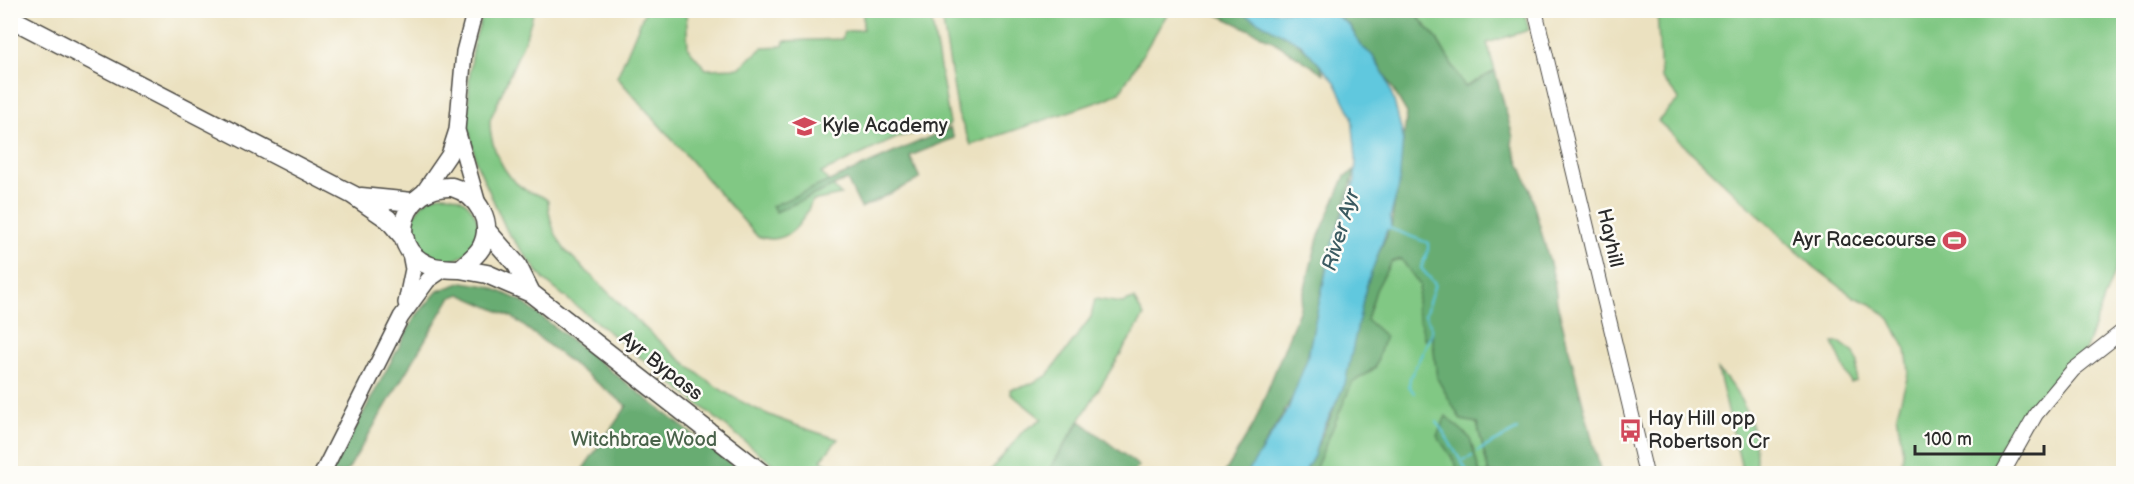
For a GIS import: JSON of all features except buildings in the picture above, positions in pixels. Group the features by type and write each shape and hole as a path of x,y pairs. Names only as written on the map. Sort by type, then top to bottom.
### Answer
{"highway":[{"path":"10,18 353,195 388,219 425,264 452,269 480,249 486,230 485,220 478,204 461,190 436,188 418,198 372,199 353,195"},
{"path":"407,244 404,221 418,198"},
{"name":"Ayr Bypass","path":"486,230 517,265 531,293"},
{"name":"Ayr Bypass","path":"452,269 487,274 531,293 763,474"}],"main road":[{"path":"418,198 448,155 457,130 464,52 476,10"},
{"path":"457,130 478,204"},
{"path":"401,317 411,279 407,244"},
{"path":"322,474 401,317 428,280 452,269"}],"street":[{"name":"Hayhill","path":"1535,10 1646,474"},
{"path":"2002,474 2036,414 2073,370 2124,330"}],"green space":[{"path":"941,10 1169,11 1120,92 1106,99 971,145 958,114"},
{"path":"1235,10 1274,28 1310,54 1324,74 1271,40 1210,11"},
{"path":"484,11 534,11 526,37 490,120 490,129 499,159 510,176 524,189 548,201 553,227 565,250 668,348 719,389 768,414 838,439 821,460 840,473 784,473 544,280 507,231 476,162 468,125 469,80 474,42"},
{"name":"Kyle Academy","path":"645,11 686,11 688,48 706,69 739,68 763,47 783,46 784,41 842,39 844,32 863,29 863,11 930,11 950,124 946,127 901,136 821,173 841,195 812,201 798,226 785,236 767,239 757,236 617,77"},
{"path":"1333,11 1413,11 1437,39 1465,87 1495,71 1513,137 1512,145 1529,187 1554,278 1557,303 1601,473 1489,473 1477,423 1461,420 1437,378 1432,334 1425,340 1416,308 1420,285 1401,259 1391,262 1376,290 1367,320 1385,336 1375,368 1352,383 1315,470 1313,473 1304,474 1337,401 1372,268 1387,236 1387,230 1391,228 1407,113 1374,57 1361,46 1351,27"},
{"path":"1413,11 1524,11 1529,30 1487,43 1495,71 1465,88 1437,39"},
{"name":"Ayr Racecourse","path":"1657,11 2123,11 2123,248 2085,351 2001,445 1991,473 1901,473 1903,453 1897,414 1909,371 1906,350 1890,319 1871,304 1854,297 1814,267 1658,121 1679,99 1661,77"},
{"path":"950,128 954,138 910,156 920,179 861,208 847,180 776,212 772,206"},
{"path":"1355,171 1331,248 1307,359 1295,393 1248,473 1224,474 1254,424 1299,311 1318,238 1345,176"},
{"path":"451,195 469,204 476,215 478,228 476,241 469,252 458,259 439,261 421,252 414,241 412,222 421,204 432,197"},
{"path":"1387,236 1424,241 1437,378 1461,419 1477,423 1489,473 1308,474 1344,391 1369,288"},
{"name":"Witchbrae Wood","path":"463,282 488,286 521,301 742,473 580,473 627,406 512,317 460,294 450,298 346,473 331,473 415,317 438,291"},
{"path":"1095,299 1122,303 1134,299 1144,316 1047,473 991,473 990,471 1023,431 1042,419 1011,394 1010,389 1026,386 1047,376 1091,317"},
{"path":"1833,343 1841,343 1854,353 1858,362 1856,381 1851,383"},
{"path":"1718,370 1736,393 1749,417 1755,444 1755,473 1743,473"},
{"path":"1446,416 1470,438 1480,473 1458,473 1455,462 1437,436"},
{"path":"1080,421 1139,466 1133,473 1047,473"}],"water":[{"name":"River Ayr","path":"1238,11 1329,11 1349,25 1361,46 1372,55 1386,78 1403,137 1399,186 1390,218 1391,228 1387,230 1366,287 1345,384 1319,438 1314,456 1304,473 1247,473 1288,409 1307,359 1331,248 1355,180 1356,158 1352,116 1335,82 1301,44"}],"waterway":[{"path":"1389,228 1428,243 1428,251 1421,268 1435,284 1425,315 1432,328 1431,335 1410,378 1409,386 1414,393"},
{"path":"1437,422 1469,474"},
{"path":"1478,451 1517,430"},
{"path":"1464,460 1472,456"}],"place":[{"name":"Kyle Academy","path":"804,126"},
{"name":"Ayr Racecourse","path":"1954,240"},
{"name":"Hay Hill opp Robertson Cr","path":"1630,431"}]}
